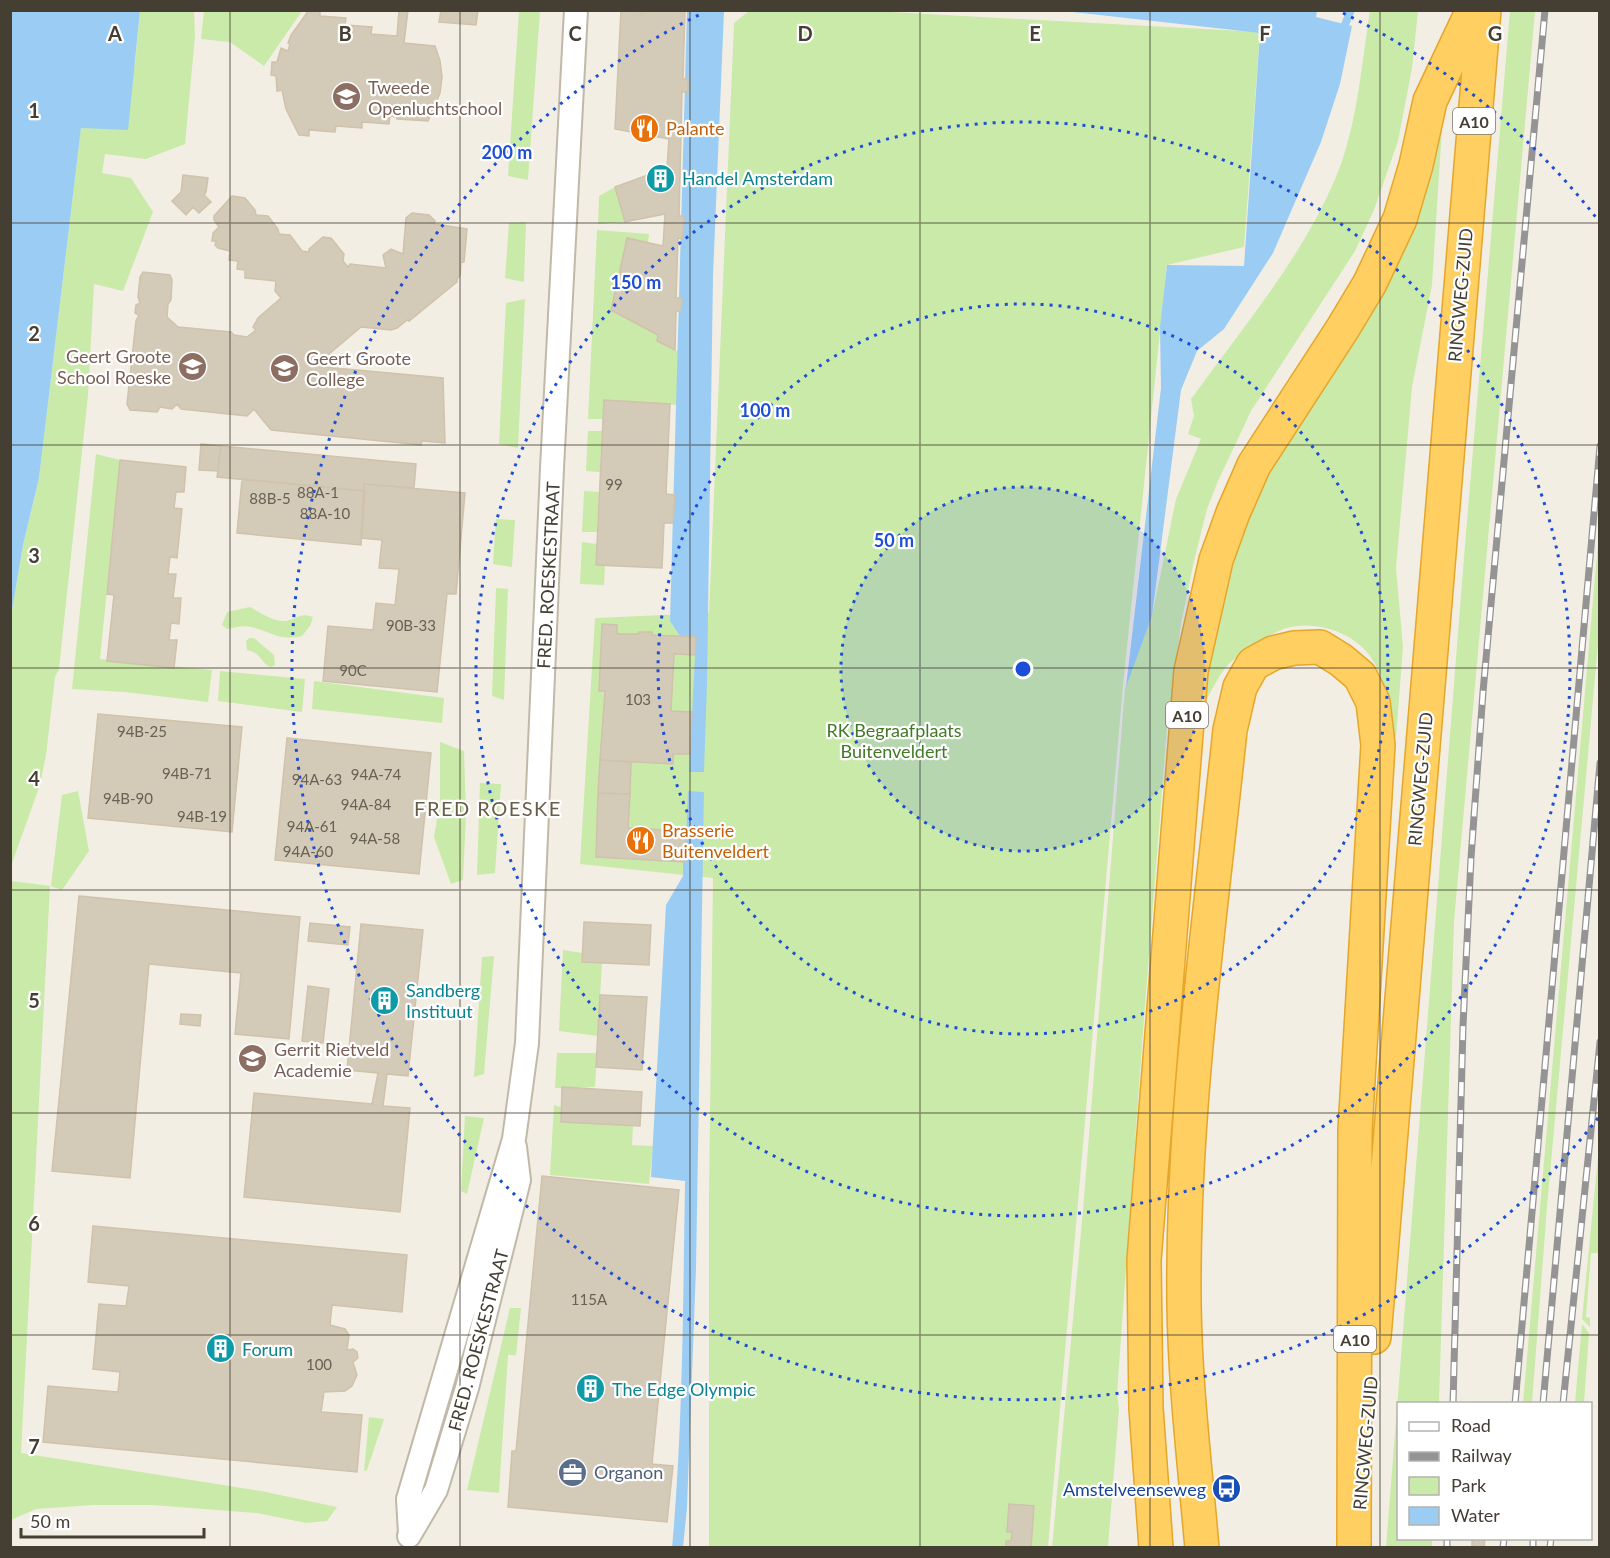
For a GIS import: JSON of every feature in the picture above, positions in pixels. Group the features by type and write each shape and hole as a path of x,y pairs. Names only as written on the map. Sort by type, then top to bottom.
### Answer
{"highway":[{"name":"A10","path":"1156,1548 1146,1408 1144,1260 1191,671 1216,560 1233,513 1254,465 1343,328 1375,272 1400,219 1416,165 1430,101 1473,10"},
{"name":"RINGWEG-ZUID","path":"1355,1548 1392,1132 1484,10"},
{"name":"A10","path":"1202,1548 1184,1304 1188,1156 1194,1064 1230,730 1240,687 1253,664 1273,653 1311,647 1320,647 1327,651 1360,676 1372,702 1378,745 1355,1130 1355,1548"}],"street":[{"name":"FRED. ROESKESTRAAT","path":"408,1541 408,1499 513,1139 527,1043 552,468 576,10"}],"green space":[{"path":"204,10 302,11 264,66 230,42 201,39"},
{"name":"RK Begraafplaats Buitenveldert","path":"854,10 1260,32 1244,247 1167,265 1123,685 1048,1547 709,1547 709,1197 713,878 580,864 595,618 709,613 734,23 749,11"},
{"path":"140,11 194,11 195,36 185,144 146,159 105,154 102,173 131,178 153,212 123,291 94,284 88,395 59,669 55,677 46,755 40,785 11,866 11,616 23,545 39,478 81,127 135,64"},
{"path":"519,11 540,11 528,180 508,176"},
{"path":"1370,11 1418,11 1412,68 1398,141 1374,210 1355,251 1251,411 1207,509 1194,561 1181,624 1167,728 1142,1044 1108,1547 1052,1548 1083,1210 1125,688 1152,616 1176,499 1201,439 1188,434 1194,416 1191,399 1286,269 1333,184 1353,121"},
{"path":"1510,11 1535,11 1454,922 1439,1402 1397,1402 1464,557"},
{"path":"1442,128 1432,285 1412,387 1396,568 1403,647 1396,737 1393,740 1382,682 1368,653 1349,637 1324,628 1298,626 1272,634 1233,660 1219,677 1206,700 1211,638 1232,544"},
{"path":"615,187 625,222 598,224 599,196"},
{"path":"526,222 524,282 505,278 509,223"},
{"path":"597,230 649,234 648,243 627,238 611,310 658,335 657,341 679,352 678,405 604,400 603,419 588,419"},
{"path":"525,299 518,448 499,444 506,303"},
{"path":"588,431 602,431 600,472 586,471"},
{"path":"96,454 120,460 100,659 212,670 208,702 125,692 72,689"},
{"path":"584,491 599,492 597,532 582,532"},
{"path":"496,519 515,520 512,567 493,564"},
{"path":"1599,531 1599,633 1547,1207 1532,1402 1523,1402"},
{"path":"582,542 597,544 596,564 605,565 604,585 580,584"},
{"path":"496,588 508,589 504,700 492,696"},
{"path":"250,607 281,621 301,616 313,617 310,626 302,636 294,637 281,637 248,626 227,629 222,625 227,612"},
{"path":"254,638 274,655 275,665 268,666 256,654 247,650 246,641"},
{"path":"220,671 305,679 302,712 218,701"},
{"path":"314,681 444,698 442,723 312,709"},
{"path":"440,742 464,751 466,814 463,880 451,884 434,837 440,801"},
{"path":"480,783 501,784 495,873 477,875"},
{"path":"78,791 89,851 62,890 50,886 21,1453 261,1491 337,1507 327,1521 306,1523 257,1513 152,1505 93,1505 36,1509 11,1520 11,881 51,886 62,795"},
{"path":"563,950 582,953 583,961 602,962 598,1036 559,1031"},
{"path":"494,956 484,1074 474,1077 482,957"},
{"path":"557,1053 597,1053 595,1087 555,1088"},
{"path":"554,1105 561,1107 561,1122 633,1125 632,1145 653,1146 649,1184 550,1175"},
{"path":"465,1116 484,1118 467,1194 461,1191"},
{"path":"1599,1147 1599,1253 1591,1253 1586,1317 1590,1318 1590,1327 1582,1319"},
{"path":"510,1308 521,1308 516,1355 508,1355 499,1493 467,1490"},
{"path":"1582,1324 1589,1333 1584,1402 1575,1402"},
{"path":"1397,1407 1397,1540 1432,1540 1432,1547 1386,1547"},
{"path":"369,1417 384,1419 367,1470 364,1471"}],"water":[{"path":"11,10 140,11 128,130 81,128 39,478 23,545 11,616"},
{"path":"687,11 724,11 713,276 704,772 689,772 696,637 680,636 670,621"},
{"path":"1064,11 1317,11 1316,17 1352,26 1340,84 1321,142 1273,253 1224,329 1197,351 1181,390 1152,616 1126,687 1161,388 1160,327 1167,265 1244,266 1260,33"},
{"path":"688,791 704,792 696,1268 687,1508 683,1547 672,1548 680,1410 685,1181 651,1177 666,905 683,876"}],"building":[{"path":"309,10 320,10 320,16 346,18 345,25 372,27 371,34 397,36 399,10 408,10 404,43 435,46 440,61 442,77 440,93 428,121 397,119 397,117 390,116 389,124 362,122 362,128 336,126 335,132 309,130 309,136 299,135 286,109 282,90 277,91 276,76 271,75 272,62 277,62 281,48 288,51 291,35"},
{"path":"441,10 478,10 476,25 439,22"},
{"name":"Handel Amsterdam","path":"621,10 637,10 643,14 644,10 685,10 683,79 688,79 688,92 682,92 679,216 684,216 683,239 678,238 676,298 682,298 681,311 676,311 675,350 657,341 658,335 611,310 627,238 663,246 665,214 625,222 615,187 667,168 669,139 615,129"},
{"path":"183,175 208,178 204,195 211,202 199,213 193,207 186,215 172,201 181,192"},
{"path":"232,196 245,198 255,210 256,215 268,216 279,234 290,235 302,251 309,252 309,249 323,237 331,238 344,254 343,261 348,267 350,264 386,268 383,255 391,249 403,254 406,218 412,213 429,215 435,221 434,224 467,229 464,262 461,262 457,282 397,328 391,330 361,327 329,354 331,356 324,359 324,367 443,378 445,443 422,441 421,445 271,430 254,409 247,416 181,409 177,404 172,409 160,407 157,412 130,410 127,404 136,321 139,315 135,313 136,305 140,303 138,297 140,277 143,272 170,275 171,300 168,304 167,317 178,327 231,332 234,335 247,337 256,330 253,327 258,318 281,298 275,291 276,281 245,278 245,270 237,269 238,261 229,260 230,251 218,248 215,245 216,241 212,241 213,233 219,227 214,216"},
{"path":"604,400 670,404 666,494 675,495 673,523 664,523 662,568 596,565"},
{"path":"201,444 221,446 218,471 199,470"},
{"path":"221,446 416,464 414,488 364,484 363,491 217,477"},
{"path":"120,460 186,467 184,492 176,492 174,508 182,509 177,558 170,557 168,574 176,574 173,598 181,598 179,624 171,623 169,640 177,640 174,668 107,661 114,595 107,594"},
{"path":"242,479 365,491 361,545 237,533"},
{"path":"364,484 465,493 456,594 447,594 437,692 323,681 328,626 373,630 376,603 395,605 399,569 379,568 382,540 361,538"},
{"path":"602,624 617,625 617,634 652,632 652,635 696,637 695,655 674,654 671,711 692,712 690,754 673,754 673,764 600,760 605,691 599,691"},
{"path":"98,714 242,727 232,832 88,818"},
{"path":"287,738 431,753 419,874 275,860"},
{"path":"600,760 631,762 630,794 598,793"},
{"path":"598,793 630,794 628,828 686,831 685,862 596,857"},
{"path":"79,896 300,917 289,1039 235,1034 241,973 149,964 130,1178 52,1171"},
{"path":"584,922 651,925 649,965 582,962"},
{"path":"310,923 350,927 348,945 308,941"},
{"name":"Sandberg Instituut","path":"361,924 423,930 408,1076 387,1074 383,1106 410,1108 400,1212 244,1197 254,1093 372,1104 378,1073 347,1070"},
{"path":"308,986 329,989 323,1043 302,1041"},
{"path":"600,995 647,997 642,1070 596,1067"},
{"path":"181,1014 201,1015 200,1026 180,1024"},
{"path":"562,1087 642,1092 640,1126 561,1122"},
{"name":"The Edge Olympic","path":"542,1176 679,1190 652,1464 673,1466 667,1522 508,1507 512,1451 516,1451"},
{"name":"Forum","path":"93,1226 407,1255 402,1312 332,1305 330,1325 345,1329 349,1335 347,1350 353,1349 357,1352 358,1358 353,1362 357,1375 352,1386 345,1391 324,1392 321,1412 362,1415 357,1472 43,1442 48,1386 118,1392 120,1372 93,1369 99,1304 126,1306 129,1286 88,1282"},
{"path":"1009,1504 1034,1506 1031,1548 1006,1548 1006,1541 1011,1541 1012,1532 1007,1532"},
{"path":"1472,1540 1485,1540 1484,1548 1472,1548"}],"waterway":[{"path":"1342,32 1351,10"}],"railway":[{"path":"1453,1402 1463,1026 1471,858 1483,692 1545,10"},
{"path":"1515,1402 1600,446"},
{"path":"1543,1402 1600,763"},
{"path":"1563,1402 1600,1042"},
{"path":"1447,1540 1447,1548"},
{"path":"1503,1548 1504,1540"},
{"path":"1533,1540 1533,1548"},
{"path":"1550,1548 1551,1540"}],"place":[{"name":"Tweede Openluchtschool","path":"347,97"},
{"name":"Palante","path":"645,128"},
{"name":"Handel Amsterdam","path":"661,178"},
{"name":"Geert Groote School Roeske","path":"192,366"},
{"name":"Geert Groote College","path":"285,368"},
{"name":"Brasserie Buitenveldert","path":"641,840"},
{"name":"Sandberg Instituut","path":"385,1000"},
{"name":"Gerrit Rietveld Academie","path":"253,1059"},
{"name":"Forum","path":"221,1349"},
{"name":"The Edge Olympic","path":"591,1389"},
{"name":"Organon","path":"573,1472"},
{"name":"Amstelveenseweg","path":"1227,1489"}],"district":[{"name":"FRED ROESKE","path":"488,808"}]}
